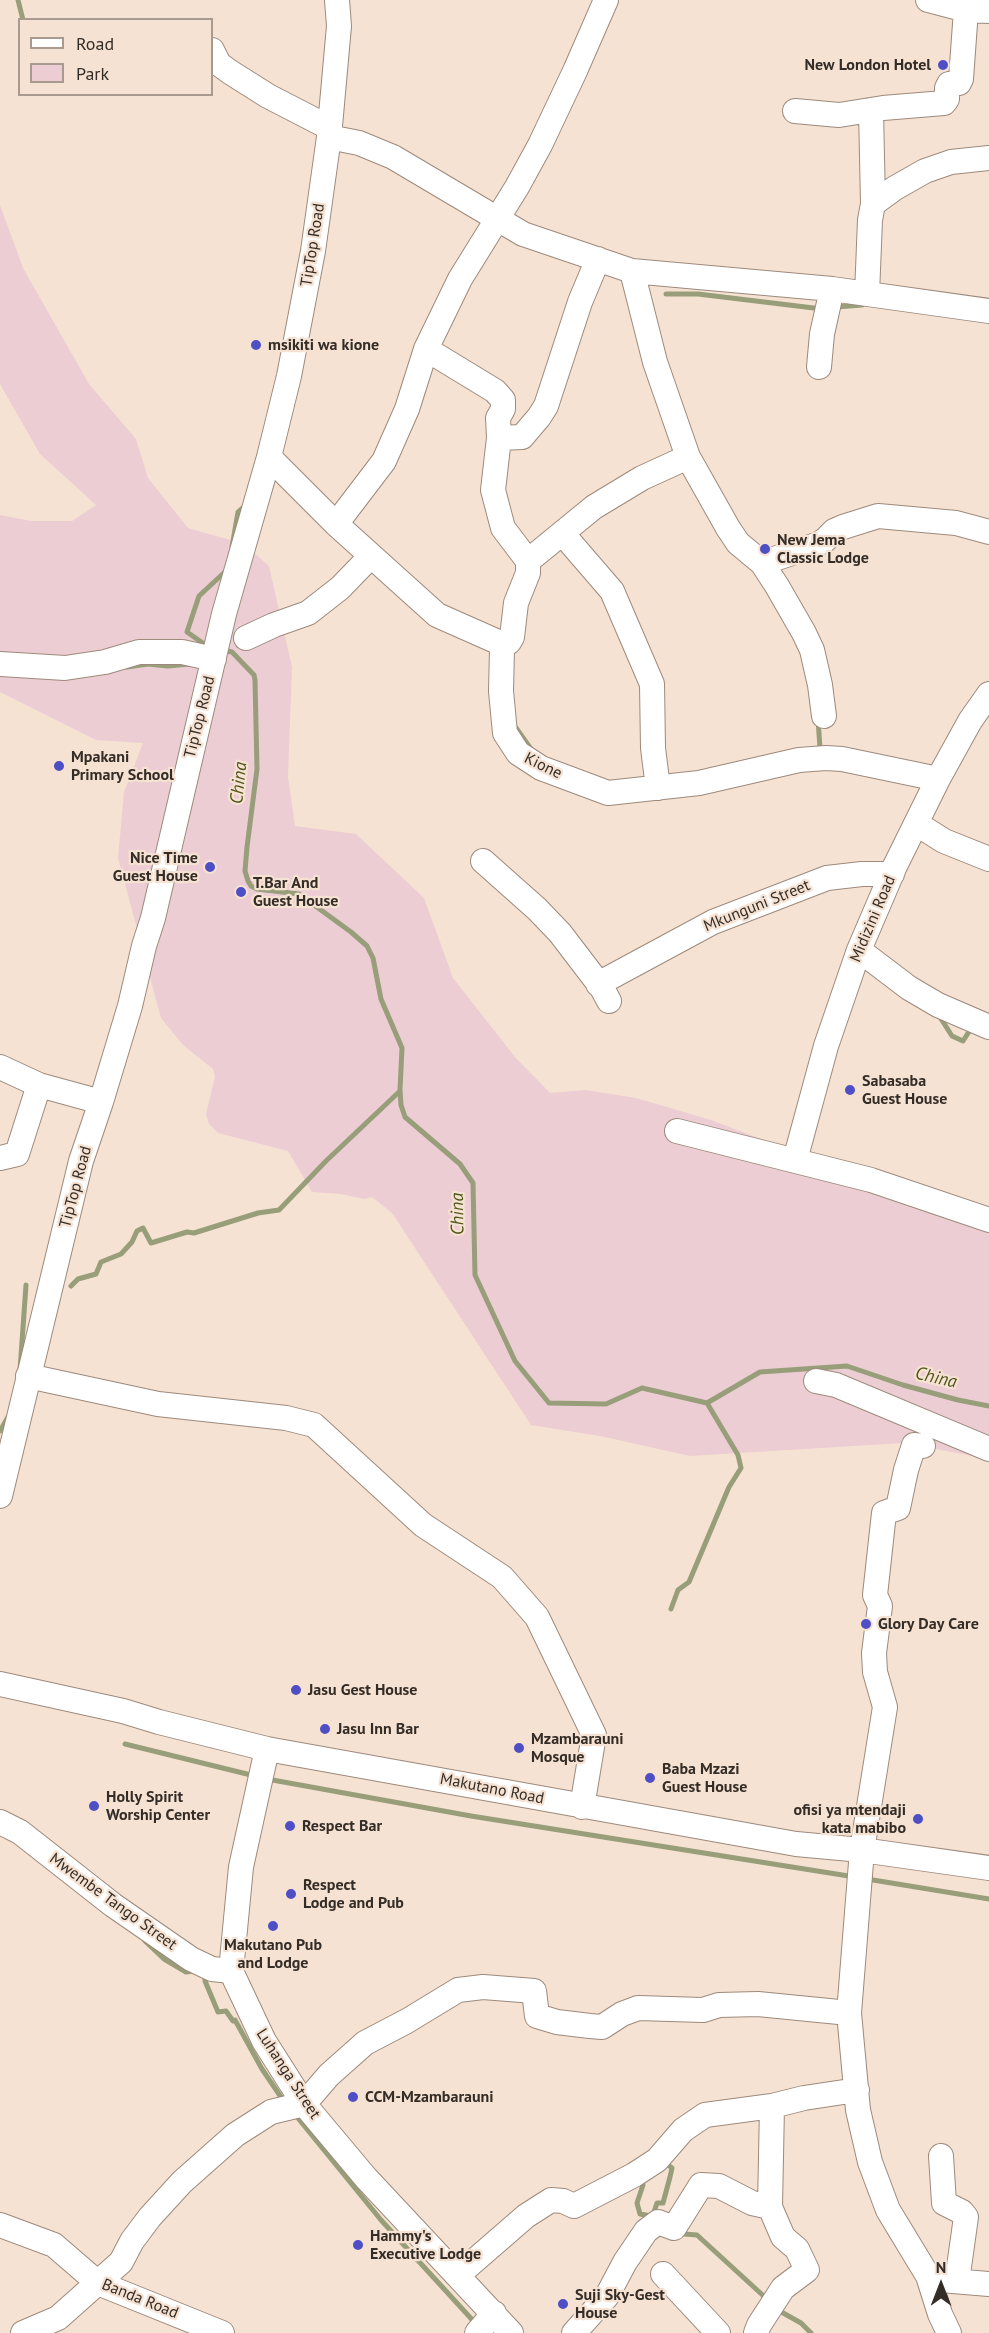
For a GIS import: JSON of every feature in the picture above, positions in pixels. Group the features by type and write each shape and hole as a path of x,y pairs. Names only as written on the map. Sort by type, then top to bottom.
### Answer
{"street":[{"name":"TipTop Road","path":"0,1496 81,1161 101,1102 153,918 224,614 269,457 289,376 313,251 330,133 339,26 337,0"},
{"path":"336,524 384,461 407,409 426,349 460,279 540,145 606,0"},
{"path":"795,111 838,116 871,110 944,103 946,88 950,84 958,83 962,78 977,10 928,0"},
{"path":"213,52 219,64 230,72 330,133 393,158 523,234 632,271 832,289 989,312"},
{"path":"867,294 870,220 873,204 871,110"},
{"path":"873,204 925,171 951,162 989,158"},
{"path":"499,438 522,437 546,406 580,302 598,259"},
{"path":"632,271 655,362 688,457 738,543 762,564 777,586 812,650 824,716"},
{"path":"819,367 822,334 832,289"},
{"path":"269,457 336,524 437,615 493,639 501,646 509,642 512,637 514,609 528,573 528,561 503,528 494,499 494,473 499,438 498,418 503,409 501,396 426,349"},
{"path":"528,561 594,507 642,478 688,457"},
{"path":"762,564 816,545 843,527 878,516 957,523 989,532"},
{"path":"562,533 612,591 652,684 653,748 658,788"},
{"path":"246,638 308,613 340,588 371,556"},
{"name":"Kione","path":"501,646 502,720 505,734 518,753 541,768 608,793 699,783 799,760 826,758 842,759 938,779"},
{"path":"0,664 65,668 105,662 139,652 182,652 214,660"},
{"name":"Midizini Road","path":"795,1160 826,1046 859,950 892,874 938,779 970,721 989,694"},
{"path":"917,824 944,842 989,859"},
{"name":"Mkunguni Street","path":"483,861 537,909 560,933 604,993 713,922 827,878 862,874 892,874"},
{"path":"859,950 909,988 944,1008 989,1027"},
{"path":"0,1067 39,1084 101,1102"},
{"path":"0,1158 18,1154 39,1084"},
{"path":"677,1131 871,1180 989,1220"},
{"path":"28,1376 158,1404 286,1418 314,1425 423,1525 502,1577 537,1617 594,1735 582,1807"},
{"path":"816,1381 836,1385 989,1449"},
{"path":"923,1446 914,1445 898,1508 884,1513 876,1595 880,1606 874,1653 875,1672 885,1707 862,1850 849,2013 857,2090 866,2146 878,2185 896,2227 928,2276 940,2314 949,2333"},
{"name":"Makutano Road","path":"0,1684 123,1711 267,1749 796,1844 862,1850 989,1868"},
{"path":"231,1971 241,1867 267,1749"},
{"name":"Mwembe Tango Street","path":"0,1822 20,1832 113,1905 191,1959 212,1969 231,1971"},
{"name":"Luhanga Street","path":"231,1971 264,2041 304,2104 366,2178 511,2333"},
{"path":"23,2333 59,2326 98,2283 121,2262 132,2241 150,2217 174,2191 235,2135 271,2112 304,2104 329,2075 365,2043 458,1990 483,1987 534,1990 537,2016 557,2022 602,2027 622,2014 638,2008 703,2010 719,2005 758,2004 849,2013"},
{"path":"458,2275 526,2216 551,2200 563,2201 574,2206 657,2160 683,2130 705,2115 772,2106 804,2098 857,2090"},
{"path":"756,2333 783,2288 807,2270 797,2249 783,2236 770,2207 772,2106"},
{"path":"941,2156 944,2203 962,2212 966,2217 958,2274 952,2281"},
{"path":"574,2333 607,2296 625,2262 646,2231 658,2222 675,2228 702,2185 718,2186 752,2203 770,2207"},
{"name":"Banda Road","path":"0,2225 54,2245 98,2283 222,2333"},
{"path":"663,2274 718,2333"},
{"path":"928,2276 948,2282 989,2284"},
{"path":"477,2333 494,2313"}],"green space":[{"path":"0,205 23,268 89,384 136,439 148,478 188,528 244,544 269,566 292,667 288,777 295,826 356,834 424,898 453,978 515,1057 550,1093 586,1090 636,1098 711,1120 989,1225 989,1459 903,1443 690,1456 600,1436 531,1425 392,1213 372,1197 364,1199 341,1194 312,1192 288,1151 218,1133 209,1124 206,1114 215,1077 213,1069 183,1045 161,1018 118,858 124,792 143,743 96,740 0,692 0,515 31,521 72,521 96,505 40,454 0,384"}],"waterway":[{"path":"18,0 22,18"},
{"path":"666,294 698,294 822,309"},
{"path":"836,307 862,305"},
{"path":"232,547 238,512 247,504"},
{"path":"207,646 187,632 199,596 227,570"},
{"name":"China","path":"222,650 232,652 254,675 255,680 257,769 245,871 248,881 257,889 299,894 367,946 373,958 381,999 402,1048 400,1090 405,1117 460,1164 473,1183 475,1275 515,1361 549,1403 606,1404 642,1388 707,1403 760,1372 847,1366 903,1385 989,1406"},
{"name":"China","path":"127,667 148,664 168,666 189,664"},
{"path":"818,719 820,748"},
{"path":"514,725 531,749"},
{"path":"938,1014 952,1036 963,1041 972,1027"},
{"path":"71,1286 78,1279 96,1274 101,1262 121,1254 132,1242 137,1231 143,1228 151,1243 187,1232 194,1233 258,1213 279,1210 326,1161 400,1091"},
{"path":"20,1370 26,1285"},
{"path":"671,1609 678,1590 689,1582 729,1487 741,1468 738,1455 707,1403"},
{"path":"0,1431 8,1417"},
{"path":"125,1744 255,1776"},
{"path":"267,1779 471,1816 855,1877"},
{"path":"867,1879 989,1899"},
{"path":"145,1941 164,1959 186,1972 194,1971"},
{"path":"205,1972 205,1981 218,2012 226,2011 233,2021 235,2020 262,2069 285,2103"},
{"path":"293,2112 381,2220 477,2325"},
{"path":"653,2215 657,2203 663,2203 672,2168 664,2162"},
{"path":"642,2179 643,2185 637,2203 640,2214 651,2216"},
{"path":"681,2232 697,2235 768,2300"},
{"path":"776,2309 801,2323 811,2333"}],"place":[{"name":"New London Hotel","path":"943,65"},
{"name":"msikiti wa kione","path":"256,345"},
{"name":"New Jema Classic Lodge","path":"765,549"},
{"name":"Mpakani Primary School","path":"59,766"},
{"name":"Nice Time Guest House","path":"210,867"},
{"name":"T.Bar And Guest House","path":"241,892"},
{"name":"Sabasaba Guest House","path":"850,1090"},
{"name":"Glory Day Care","path":"866,1624"},
{"name":"Jasu Gest House","path":"296,1690"},
{"name":"Jasu Inn Bar","path":"325,1729"},
{"name":"Mzambarauni Mosque","path":"519,1748"},
{"name":"Baba Mzazi Guest House","path":"650,1778"},
{"name":"Holly Spirit Worship Center","path":"94,1806"},
{"name":"ofisi ya mtendaji kata mabibo","path":"918,1819"},
{"name":"Respect Bar","path":"290,1826"},
{"name":"Respect Lodge and Pub","path":"291,1894"},
{"name":"Makutano Pub and Lodge","path":"273,1926"},
{"name":"CCM-Mzambarauni","path":"353,2097"},
{"name":"Hammy's Executive Lodge","path":"358,2245"},
{"name":"Suji Sky-Gest House","path":"563,2304"}]}
